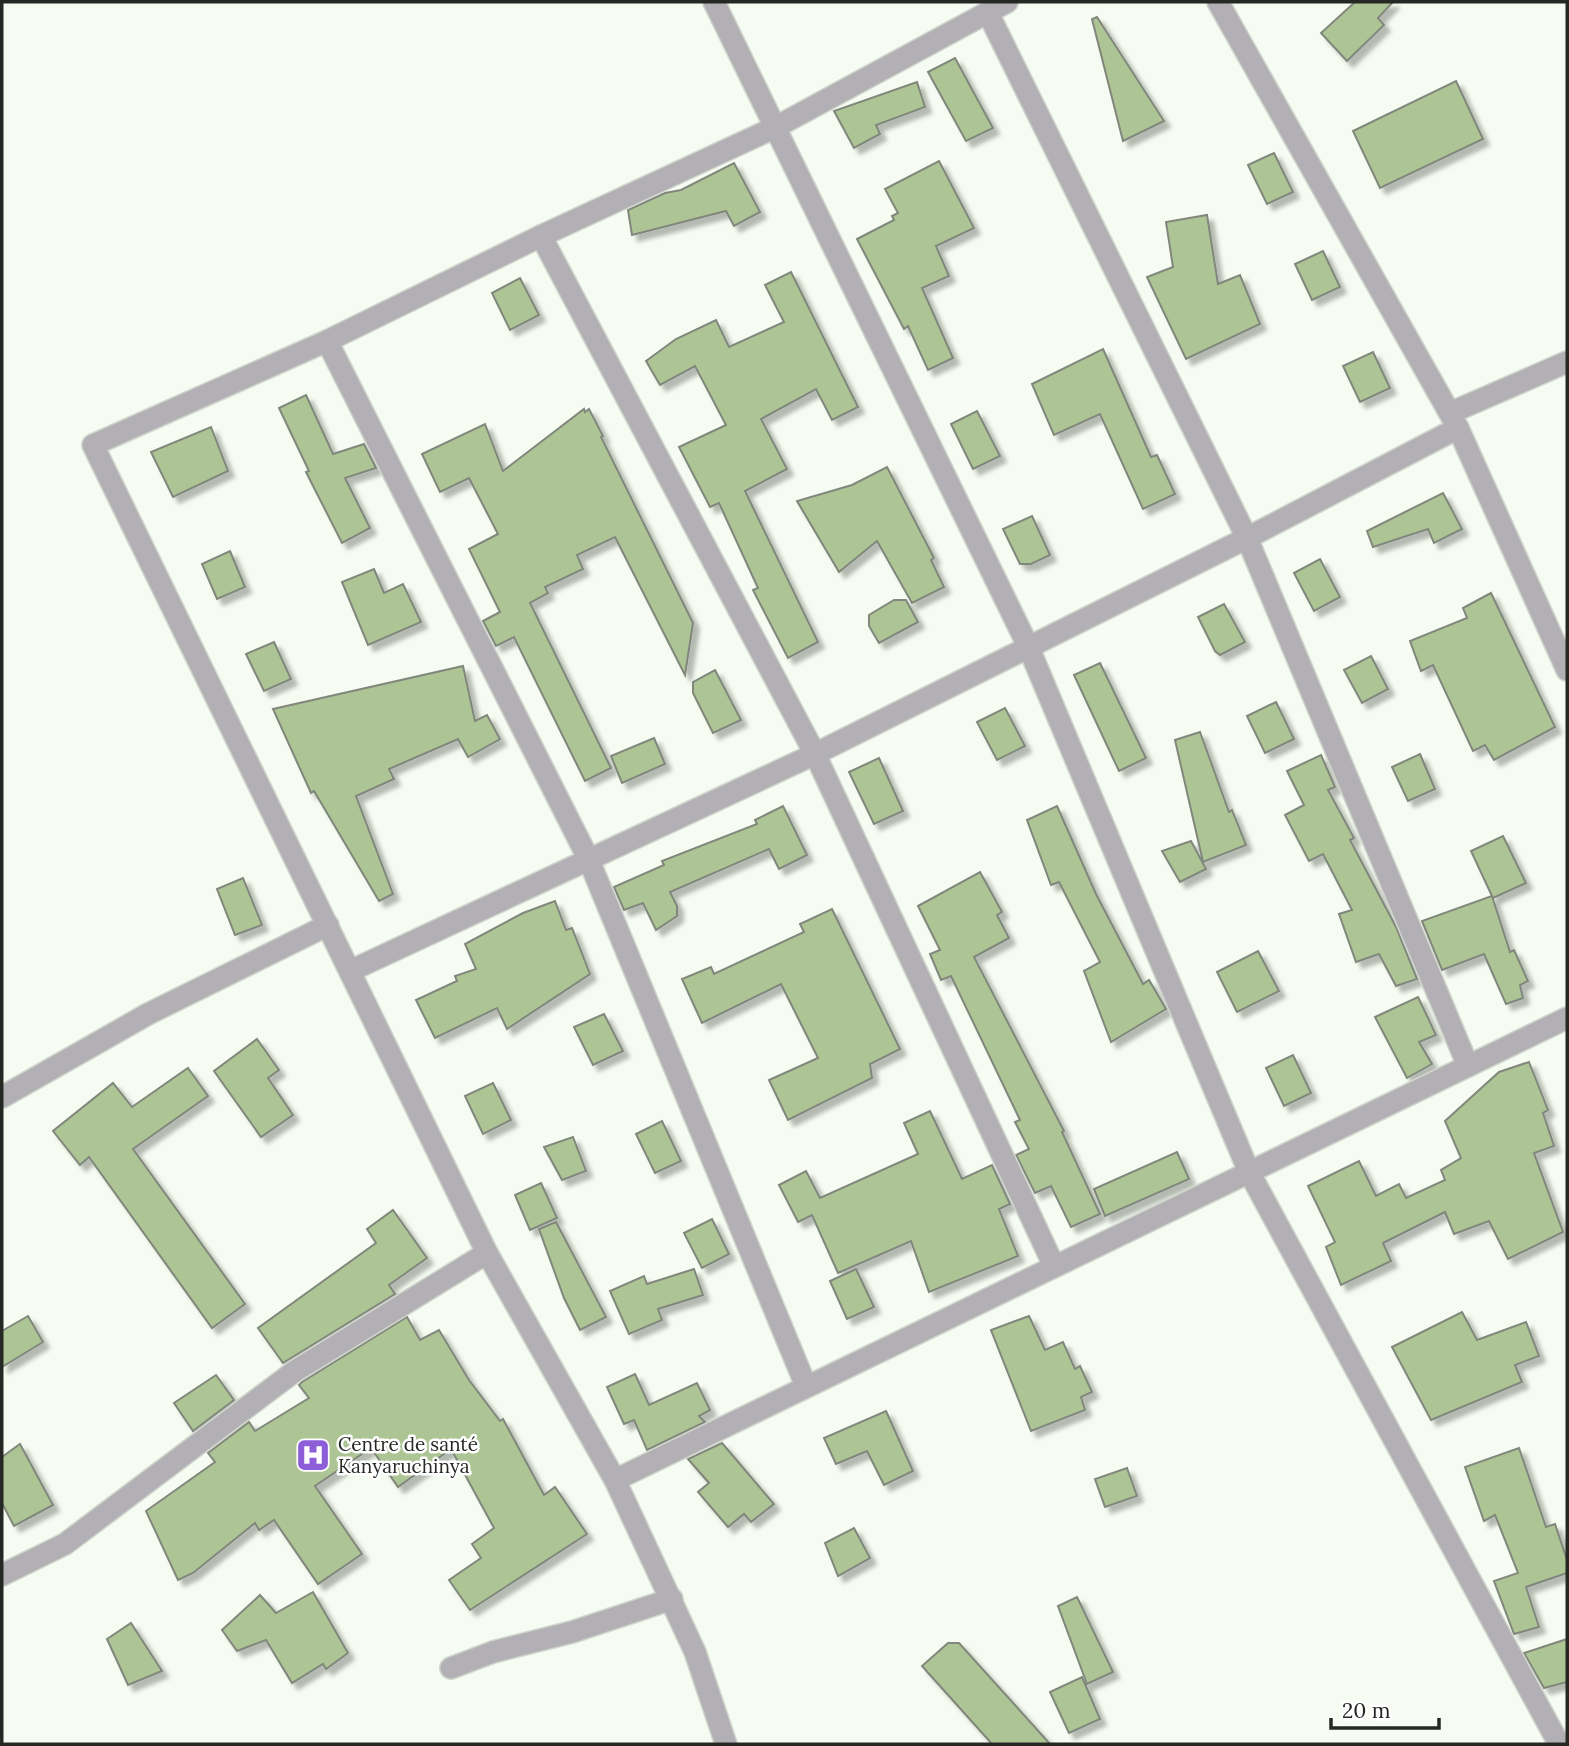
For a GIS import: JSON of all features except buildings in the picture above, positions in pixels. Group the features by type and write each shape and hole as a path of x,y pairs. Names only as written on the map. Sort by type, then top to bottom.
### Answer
{"street":[{"path":"714,2 1028,646 1249,1172 1559,1744"},
{"path":"726,1744 695,1652 615,1480 487,1253 93,445 327,341 541,236 776,127 1007,2"},
{"path":"1218,2 1454,421 1567,670"},
{"path":"988,13 1247,538 1468,1066"},
{"path":"541,236 815,754 1054,1266"},
{"path":"327,341 588,858 806,1386"},
{"path":"350,971 815,754 1247,538 1454,421 1567,362"},
{"path":"2,1097 148,1014 328,925"},
{"path":"615,1480 1567,1018"},
{"path":"2,1575 65,1545 295,1371 487,1253"},
{"path":"451,1668 493,1652 572,1632 672,1599"}],"place":[{"name":"Centre de santé Kanyaruchinya","path":"313,1455"}]}
